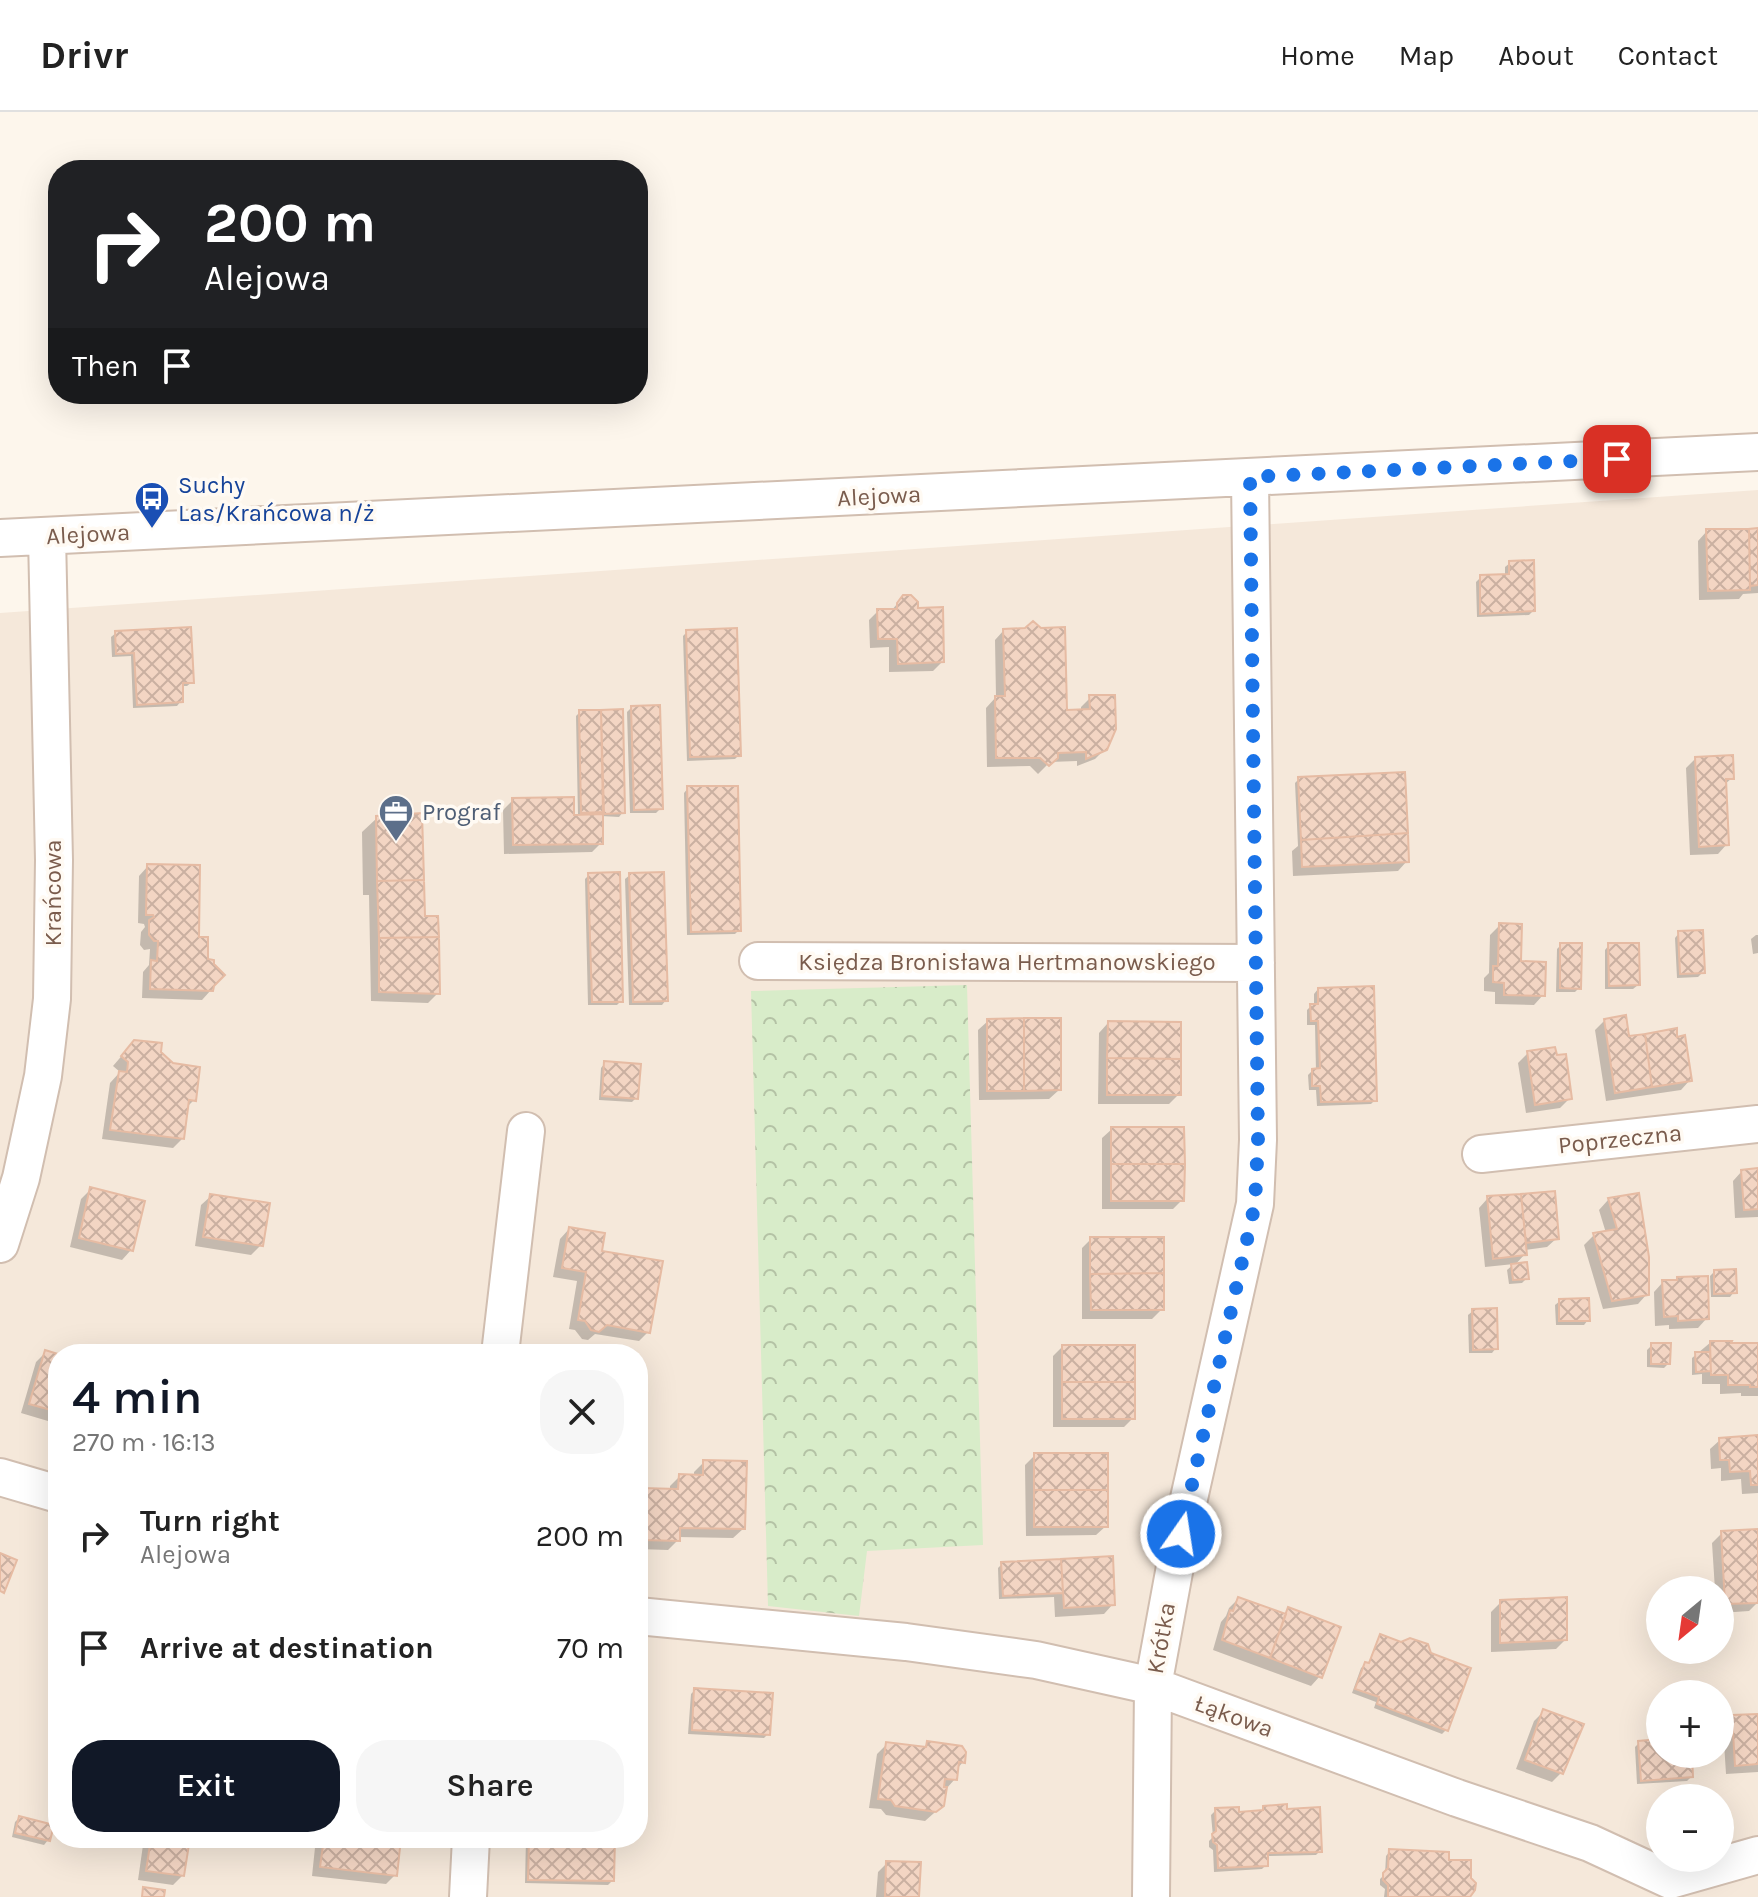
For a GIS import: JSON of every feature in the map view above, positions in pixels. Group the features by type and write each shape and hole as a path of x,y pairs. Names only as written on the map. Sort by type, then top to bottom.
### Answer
{"street":[{"name":"Alejowa","path":"0,538 1758,452"},
{"name":"Krótka","path":"1151,1897 1153,1686 1181,1534 1255,1204 1258,1140 1250,477"},
{"name":"Krańcowa","path":"0,1244 21,1178 43,1076 52,999 54,860 47,536"},
{"name":"Księdza Bronisława Hertmanowskiego","path":"758,961 1256,963"},
{"name":"Poprzeczna","path":"1481,1154 1758,1124"},
{"path":"501,1344 526,1131"},
{"path":"0,1477 48,1491"},
{"name":"Łąkowa","path":"648,1617 906,1642 1036,1660 1153,1686 1457,1798 1590,1843 1657,1888 1758,1855"},
{"path":"468,1897 470,1848"}],"shaded area":[{"path":"1758,490 1758,1897 0,1897 0,613"}],"green space":[{"path":"967,985 983,1545 867,1551 859,1616 768,1606 751,991"}],"building":[{"path":"1758,528 1758,585 1750,586 1749,529"},
{"path":"1706,529 1749,529 1750,590 1708,591"},
{"path":"1534,560 1535,611 1480,614 1480,575 1509,574 1509,561"},
{"path":"903,595 911,595 918,602 918,608 943,607 944,662 898,664 897,639 878,639 877,609 897,609"},
{"path":"1033,621 1041,628 1065,627 1067,710 1090,709 1089,695 1115,695 1116,729 1107,750 1086,759 1086,752 1058,753 1058,758 1049,766 1040,758 996,758 995,696 1005,696 1003,629 1025,628"},
{"path":"191,627 194,683 183,683 183,702 137,705 134,653 116,654 115,631"},
{"path":"737,628 741,756 690,757 686,630"},
{"path":"660,705 663,809 634,810 631,706"},
{"path":"623,709 625,813 604,814 601,710"},
{"path":"579,710 601,710 603,812 581,813"},
{"path":"1733,755 1734,779 1726,779 1729,845 1699,847 1695,757"},
{"path":"1405,772 1408,833 1301,840 1298,777"},
{"path":"687,786 738,786 741,931 691,932"},
{"path":"574,797 574,815 603,814 603,844 513,845 512,798"},
{"path":"422,813 424,880 377,881 376,816"},
{"path":"1408,833 1409,862 1302,867 1301,840"},
{"path":"147,864 200,865 199,937 208,937 208,959 214,960 225,975 213,991 150,989 151,960 157,961 158,941 149,935 149,920 154,917 146,915"},
{"path":"620,872 623,1002 592,1002 588,873"},
{"path":"664,872 668,1001 633,1002 629,873"},
{"path":"424,880 425,916 438,916 439,937 379,938 377,881"},
{"path":"1499,923 1522,924 1521,961 1546,962 1545,996 1504,995 1504,983 1493,982 1493,966 1498,966"},
{"path":"1703,930 1705,973 1680,974 1678,931"},
{"path":"439,937 440,994 379,992 379,938"},
{"path":"1560,943 1582,943 1581,989 1560,988"},
{"path":"1608,943 1639,943 1640,985 1609,986"},
{"path":"1374,986 1377,1101 1321,1102 1320,1086 1312,1086 1312,1069 1320,1068 1318,1021 1311,1021 1310,1004 1318,1004 1318,988"},
{"path":"1626,1015 1629,1036 1645,1034 1652,1087 1615,1093 1604,1019"},
{"path":"1024,1018 1024,1091 987,1091 987,1019"},
{"path":"1024,1018 1061,1018 1061,1090 1024,1091"},
{"path":"1108,1021 1181,1022 1181,1059 1107,1058"},
{"path":"1677,1028 1677,1037 1685,1035 1692,1081 1652,1087 1645,1034"},
{"path":"134,1040 162,1043 161,1052 173,1063 200,1067 196,1101 189,1100 184,1139 110,1130 119,1071 127,1072 128,1062 121,1056"},
{"path":"1555,1047 1557,1055 1566,1054 1572,1099 1535,1105 1527,1051"},
{"path":"1107,1058 1181,1059 1181,1095 1107,1095"},
{"path":"604,1061 641,1064 638,1099 602,1096"},
{"path":"1111,1127 1184,1127 1185,1164 1111,1164"},
{"path":"1111,1164 1185,1164 1184,1201 1111,1201"},
{"path":"1758,1168 1758,1209 1744,1210 1741,1170"},
{"path":"90,1187 145,1201 133,1251 79,1238"},
{"path":"1555,1191 1559,1239 1526,1243 1521,1194"},
{"path":"1639,1193 1649,1257 1649,1295 1612,1301 1593,1233 1617,1229 1608,1198"},
{"path":"210,1194 270,1203 263,1246 203,1237"},
{"path":"1521,1194 1527,1255 1493,1259 1487,1196"},
{"path":"569,1227 605,1233 602,1251 663,1261 650,1333 607,1325 599,1332 591,1330 585,1321 578,1320 586,1272 562,1268"},
{"path":"1090,1237 1164,1237 1164,1273 1090,1274"},
{"path":"1527,1262 1529,1279 1513,1280 1511,1264"},
{"path":"1736,1269 1737,1293 1714,1294 1714,1270"},
{"path":"1164,1273 1164,1310 1091,1310 1090,1274"},
{"path":"1708,1276 1709,1319 1678,1321 1678,1316 1664,1317 1662,1280"},
{"path":"1589,1298 1590,1321 1559,1321 1559,1299"},
{"path":"1497,1308 1498,1349 1473,1350 1472,1309"},
{"path":"1710,1341 1758,1343 1758,1387 1728,1385 1728,1375 1711,1375"},
{"path":"1651,1343 1671,1343 1670,1364 1651,1364"},
{"path":"1062,1345 1135,1345 1135,1382 1062,1382"},
{"path":"45,1350 48,1351 48,1409 29,1404"},
{"path":"1695,1352 1710,1352 1711,1371 1696,1372"},
{"path":"1062,1382 1135,1382 1135,1419 1062,1419"},
{"path":"1758,1435 1758,1485 1751,1485 1750,1471 1730,1472 1729,1460 1720,1460 1719,1438"},
{"path":"1034,1453 1108,1453 1108,1490 1034,1490"},
{"path":"703,1460 747,1461 745,1529 680,1528 680,1541 648,1540 648,1488 678,1489 679,1474 703,1475"},
{"path":"1034,1490 1108,1490 1108,1527 1034,1527"},
{"path":"1758,1529 1758,1603 1734,1604 1734,1576 1723,1576 1721,1531"},
{"path":"0,1553 17,1560 4,1593 0,1591"},
{"path":"1113,1556 1115,1605 1064,1608 1061,1559"},
{"path":"1061,1559 1063,1593 1003,1596 1001,1562"},
{"path":"1238,1597 1286,1614 1270,1658 1222,1640 1230,1610 1233,1611"},
{"path":"1567,1597 1567,1640 1500,1643 1500,1600"},
{"path":"1288,1607 1341,1627 1322,1678 1270,1658"},
{"path":"1380,1634 1401,1642 1410,1638 1428,1644 1431,1653 1471,1668 1448,1731 1377,1704 1379,1697 1355,1689"},
{"path":"694,1688 773,1693 770,1735 692,1730"},
{"path":"1543,1709 1584,1724 1563,1774 1525,1760"},
{"path":"1758,1714 1758,1764 1735,1766 1734,1715"},
{"path":"1646,1740 1646,1768 1693,1768 1693,1777 1641,1781 1638,1741"},
{"path":"927,1741 962,1746 966,1752 965,1763 959,1762 957,1780 945,1779 944,1806 936,1812 895,1806 891,1800 878,1799 886,1742 926,1747"},
{"path":"1287,1804 1287,1809 1320,1807 1322,1852 1268,1853 1268,1866 1218,1868 1217,1845 1213,1842 1212,1834 1216,1831 1215,1808 1239,1807 1239,1812"},
{"path":"19,1816 48,1823 48,1841 15,1833"},
{"path":"149,1848 188,1848 184,1876 146,1871"},
{"path":"323,1848 400,1848 397,1876 320,1867"},
{"path":"529,1848 615,1848 614,1881 528,1880"},
{"path":"1389,1849 1449,1852 1449,1860 1471,1860 1475,1890 1470,1897 1388,1897 1388,1885 1383,1880 1383,1873 1388,1868"},
{"path":"886,1861 921,1862 919,1897 885,1897"},
{"path":"143,1887 165,1890 164,1897 142,1897"}],"place":[{"name":"Suchy Las/Krańcowa n/ż","path":"152,530"},
{"name":"Prograf","path":"396,843"}],"route":[{"path":"1181,1534 1255,1204 1258,1140 1250,477 1617,459"}]}
